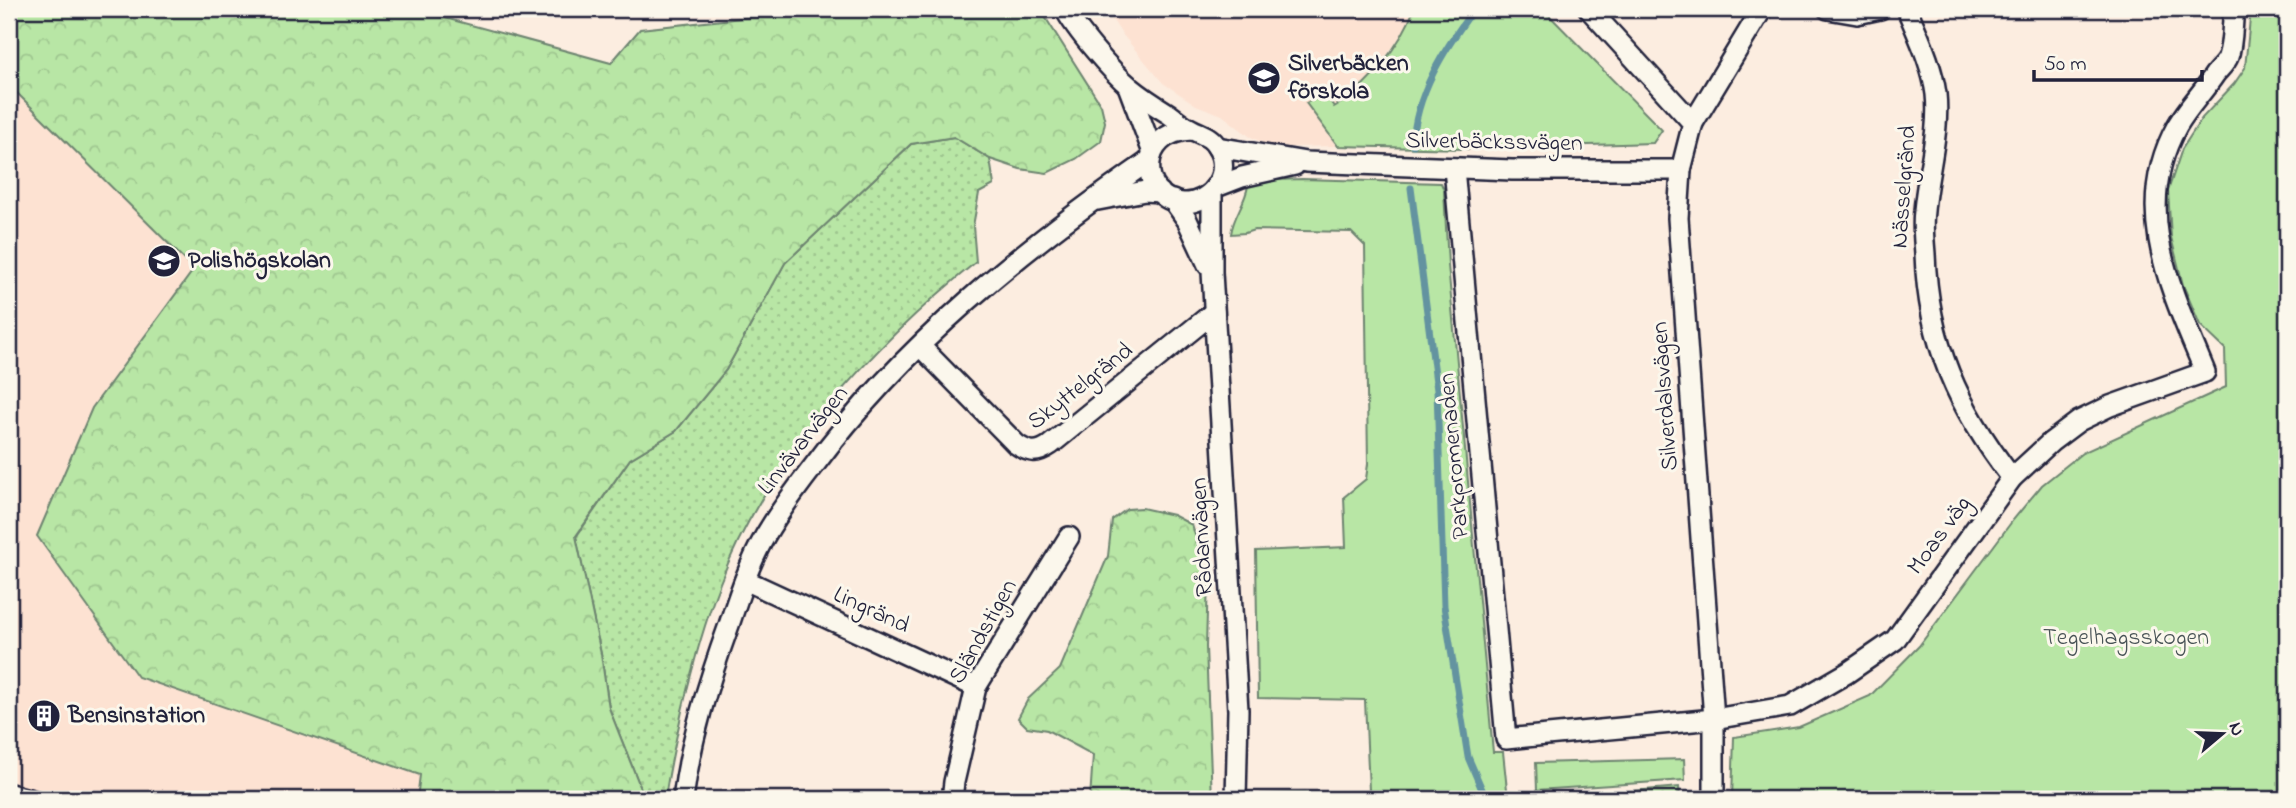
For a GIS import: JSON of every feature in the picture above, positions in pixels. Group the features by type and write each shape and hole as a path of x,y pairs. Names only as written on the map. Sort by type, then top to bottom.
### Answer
{"street":[{"name":"Rådanvägen","path":"1065,9 1072,23 1128,86 1192,130 1209,137 1222,159 1222,172 1214,190 1212,272 1238,710 1236,799"},
{"path":"1589,9 1693,123"},
{"name":"Silverdalsvägen","path":"1714,799 1714,719 1678,218 1681,170 1693,123 1762,9"},
{"path":"1828,9 1857,13 1880,9"},
{"name":"Nässelgränd","path":"1907,9 1931,69 1936,96 1923,213 1925,272 1934,329 1946,368 1962,405 1985,443 2012,478"},
{"name":"Moas väg","path":"1506,739 1714,719 1790,706 1847,673 1895,640 2012,478 2051,442 2079,421 2110,406 2204,372 2165,270 2155,220 2157,189 2164,157 2176,128 2190,105 2228,57 2234,9"},
{"name":"Rådanvägen","path":"1128,86 1151,155 1150,173 1186,220 1212,272"},
{"path":"1151,155 1162,138 1179,130 1192,130"},
{"name":"Silverbäckssvägen","path":"1217,147 1306,162 1454,168 1681,170"},
{"name":"Linvävarvägen","path":"683,799 689,756 705,692 745,580 775,519 821,456 886,377 1007,267 1097,200 1151,155"},
{"name":"Silverbäckssvägen","path":"1214,190 1242,177 1306,162"},
{"name":"Parkpromenaden","path":"1454,168 1506,739"},
{"path":"1167,196 1183,203 1195,202 1214,190"},
{"name":"Linvävarvägen","path":"1097,200 1145,191 1167,196"},
{"name":"Skyttelgränd","path":"920,346 1016,444 1033,453 1050,445 1214,312"},
{"name":"Sländstigen","path":"952,799 976,687 1069,537"},
{"name":"Lingränd","path":"745,580 976,687"}],"lane":[{"path":"9,789 45,799"}],"shaded area":[{"name":"Silverbäcken förskola","path":"1105,9 1414,9 1409,24 1375,72 1350,98 1334,108 1307,102 1338,146 1288,147 1268,145 1249,136 1222,115 1196,105 1163,83"},
{"name":"Polishögskolan","path":"9,63 630,459 576,537 601,654 609,708 645,799 9,799"}],"green space":[{"path":"20,9 418,9 611,63 640,29 826,9 1040,9 1101,105 1105,122 1101,141 1076,159 1047,173 1020,169 990,159 954,137 911,144 785,263 726,370 676,431 630,459 576,536 601,654 609,708 645,799 417,799 420,775 138,677 37,536 92,408 194,269 9,85 9,16"},
{"path":"1414,9 1543,9 1662,130 1653,143 1465,149 1338,146 1306,103 1325,93 1334,107 1358,89 1392,51"},
{"name":"Tegelhagsskogen","path":"2251,9 2287,9 2287,799 1732,799 1734,737 1799,727 1870,696 1919,646 2042,485 2082,453 2226,387 2225,349 2200,325 2183,285 2171,237 2168,191 2182,149 2202,118 2245,68"},
{"path":"954,137 990,159 994,185 979,193 973,226 976,262 900,329 863,367 827,407 765,492 740,537 709,614 682,711 665,799 645,799 609,708 601,654 576,537 630,459 676,431 726,370 785,263 911,144"},
{"path":"1276,180 1441,183 1444,190 1448,265 1493,752 1503,752 1508,799 1261,799 1261,794 1369,791 1365,700 1258,698 1256,551 1346,547 1344,497 1366,479 1368,464 1365,246 1351,232 1254,230 1231,234 1248,186"},
{"path":"1142,508 1173,515 1192,525 1208,579 1206,647 1212,799 1090,799 1093,755 1047,730 1027,727 1018,718 1028,699 1060,669 1108,556 1112,520 1127,509"},
{"path":"1684,759 1685,780 1537,790 1536,763"},
{"path":"1679,787 1678,799 1539,799"}],"waterway":[{"path":"1413,145 1419,108 1433,72 1474,9"},
{"path":"1411,188 1437,390 1444,606 1468,757 1486,799"}],"place":[{"name":"Silverbäcken förskola","path":"1264,78"},
{"name":"Polishögskolan","path":"164,261"},
{"name":"Bensinstation","path":"44,716"}]}
